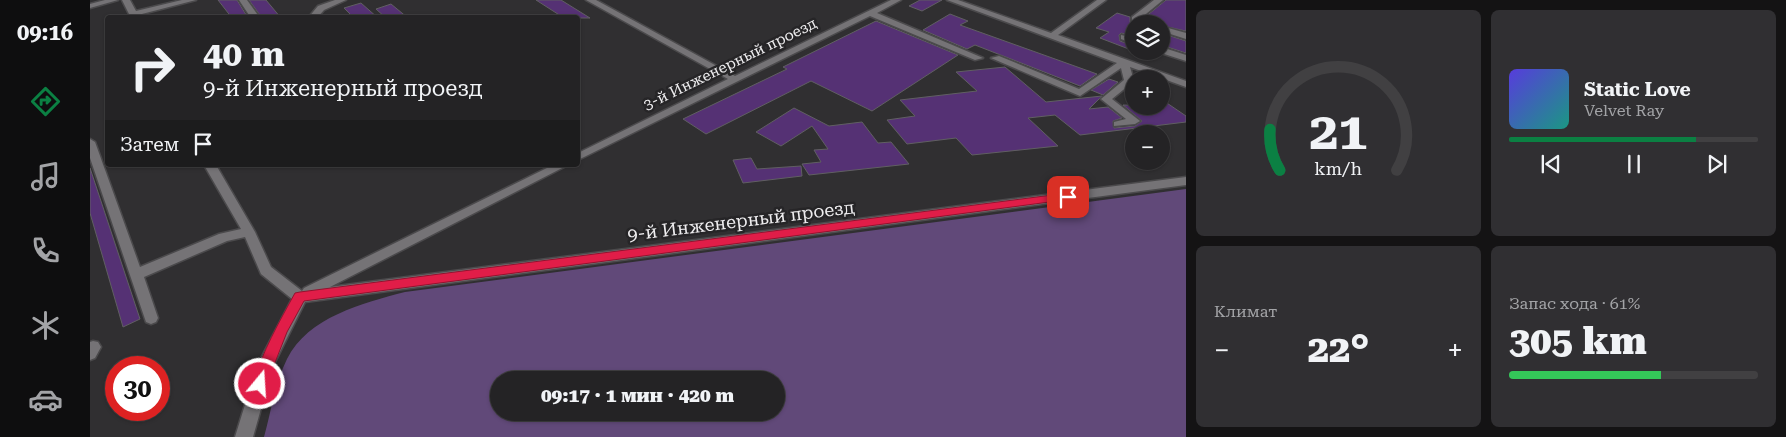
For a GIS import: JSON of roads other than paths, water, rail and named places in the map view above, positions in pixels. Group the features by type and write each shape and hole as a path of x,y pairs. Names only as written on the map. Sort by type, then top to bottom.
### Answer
{"street":[{"path":"95,3 114,0"},
{"path":"126,0 134,15"},
{"path":"138,15 192,0"},
{"path":"243,0 254,15"},
{"path":"315,15 321,8 342,0"},
{"path":"593,0 734,79"},
{"name":"3-й Инженерный проезд","path":"580,156 897,0"},
{"path":"951,0 1186,84"},
{"path":"1052,36 1102,0"},
{"path":"1140,15 1159,0"},
{"path":"869,14 978,58"},
{"path":"1170,31 1186,36"},
{"path":"1170,53 1186,58"},
{"path":"996,58 1080,93 1124,62"},
{"path":"1118,124 1135,121 1106,99 1129,81 1124,62"},
{"path":"90,142 103,167 151,318"},
{"path":"211,167 249,232 266,270 300,297"},
{"path":"244,437 265,366 300,297 558,167"},
{"name":"9-й Инженерный проезд","path":"300,297 1186,182"},
{"path":"136,275 224,237 249,232"},
{"path":"90,348 93,347 90,353"}]}
